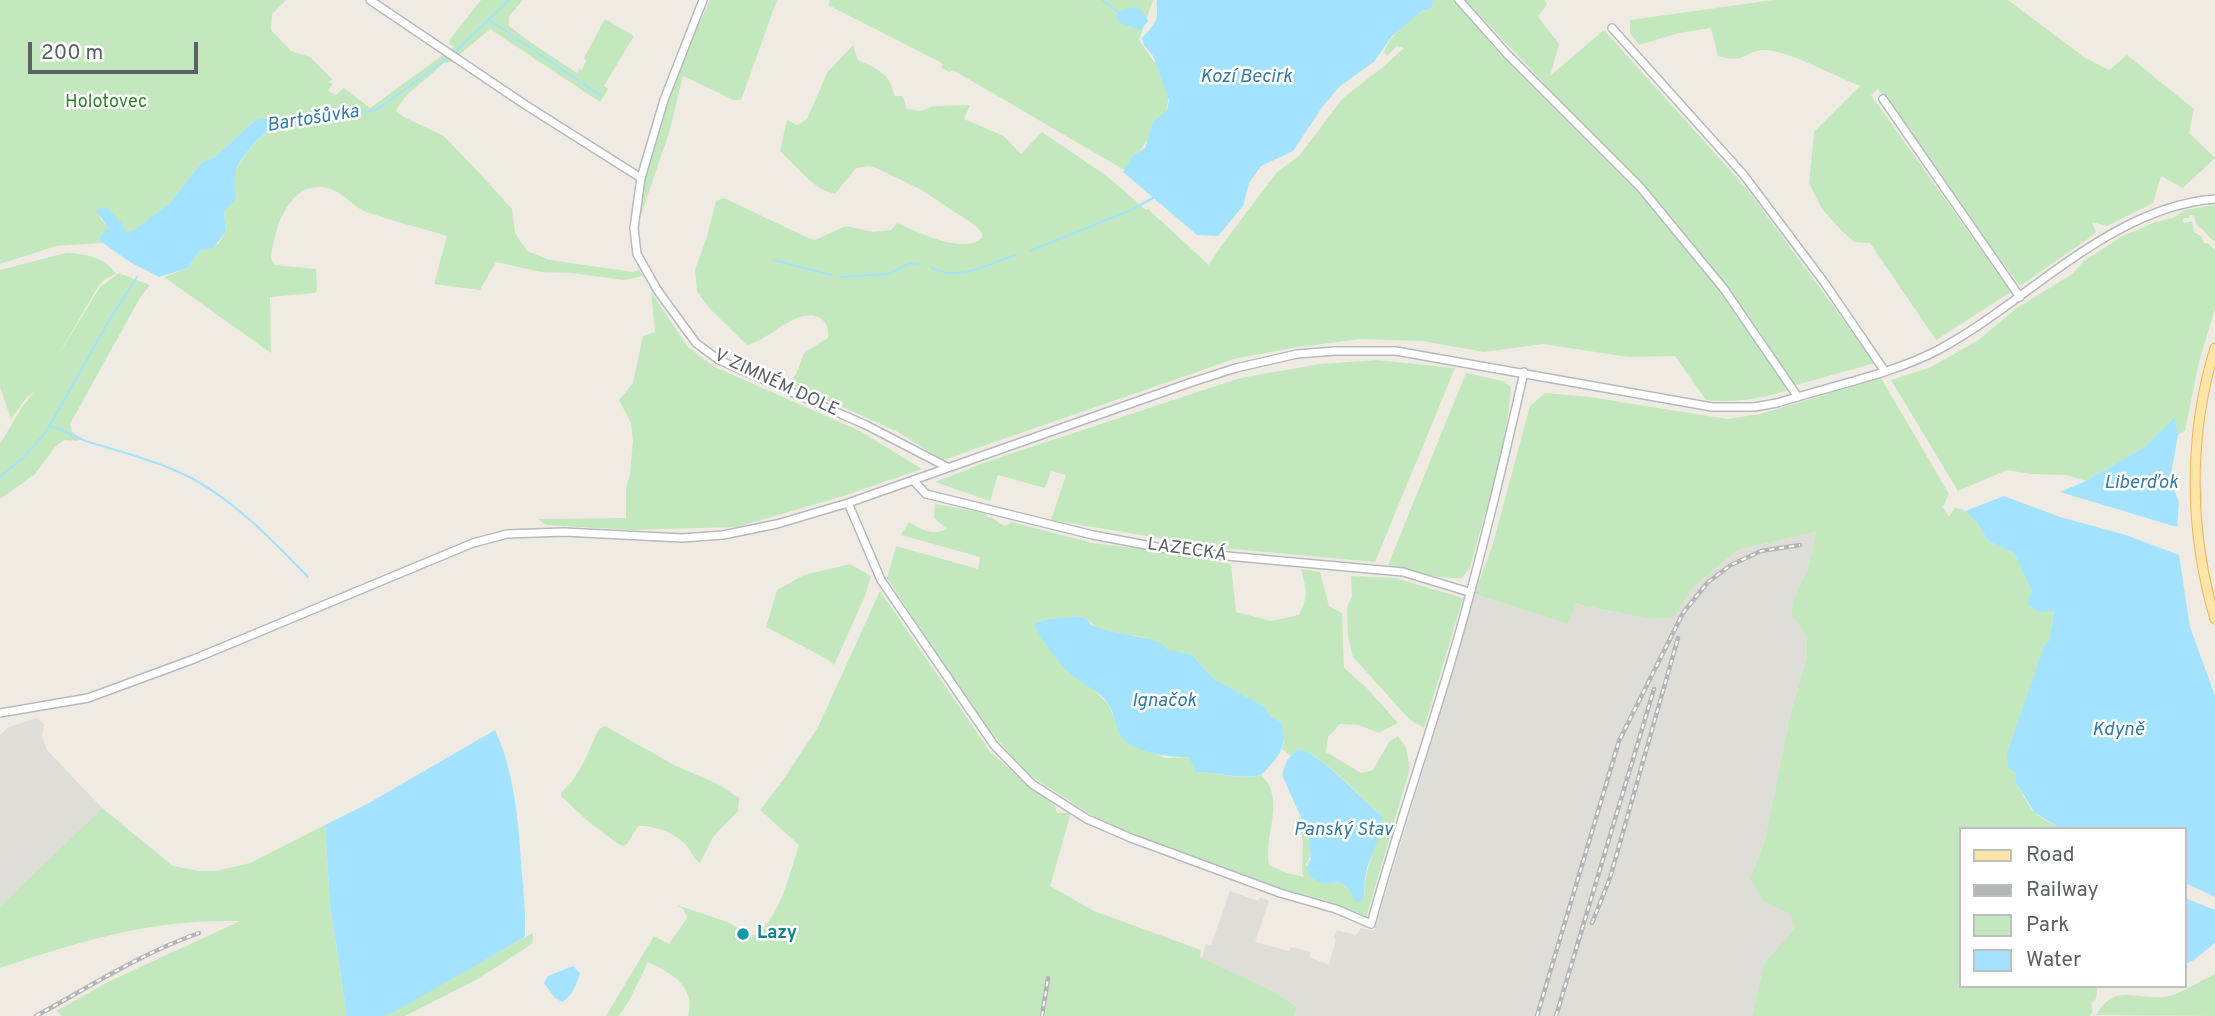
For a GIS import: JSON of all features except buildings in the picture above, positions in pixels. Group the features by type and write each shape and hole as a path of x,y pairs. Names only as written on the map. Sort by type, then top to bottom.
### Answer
{"main road":[{"path":"2215,348 2202,399 2197,443 2196,503 2203,573 2215,620"}],"street":[{"path":"370,0 524,104 641,178"},
{"name":"V ZIMNÉM DOLE","path":"702,0 668,90 641,178 634,228 637,254 658,291 695,343 719,360 866,425 947,467"},
{"path":"1459,0 1507,54 1641,188 1724,289 1798,397"},
{"path":"1612,28 1743,174 1824,282 1884,370"},
{"path":"1883,99 2020,297"},
{"path":"0,713 88,698 194,659 473,542 508,534 564,532 654,538 723,535 777,524 848,503 1236,368 1297,354 1396,351 1712,407 1754,407 1798,397 1913,361 1940,349 2136,221 2171,208 2215,200"},
{"path":"848,503 881,580 994,745 1032,784 1087,819 1131,838 1280,893 1336,909 1371,924 1394,838 1447,674 1502,471 1524,372"},
{"name":"LAZECKÁ","path":"913,480 926,494 1093,535 1183,552 1404,572 1469,592"}],"shaded area":[{"path":"1816,532 1808,568 1793,601 1806,634 1807,657 1791,711 1765,840 1750,879 1764,902 1790,914 1795,928 1764,963 1752,1016 1295,1016 1297,1007 1273,991 1202,958 1206,944 1211,945 1230,891 1258,901 1260,897 1269,901 1255,942 1289,951 1291,947 1310,952 1310,957 1329,965 1337,930 1356,935 1361,928 1374,931 1474,594 1568,624 1575,604 1649,619 1673,618 1694,586 1738,550"},
{"path":"36,718 44,724 42,737 47,750 102,808 0,906 0,735 7,728"}],"green space":[{"name":"Holotovec","path":"0,0 286,0 272,14 271,30 291,51 310,57 332,79 329,83 333,83 328,91 336,95 344,88 370,108 454,47 449,43 450,39 481,0 523,0 509,16 509,26 577,73 579,69 582,70 586,61 584,58 605,19 634,36 604,86 608,89 600,102 490,29 451,62 443,63 411,91 396,111 444,136 484,178 512,209 515,233 527,251 550,260 633,272 639,270 643,276 624,280 541,272 496,262 480,290 434,284 447,236 364,211 333,190 314,187 303,191 286,209 276,234 271,258 275,265 316,269 317,290 315,293 270,297 271,353 164,277 188,268 200,250 218,244 226,232 224,211 234,200 234,177 242,160 268,130 283,129 295,115 253,122 216,156 201,163 170,203 133,232 126,232 98,215 108,228 100,241 103,243 56,246 0,264"},
{"path":"710,0 777,0 741,100 734,100 683,76 669,133 641,215 638,210 643,182 658,129 676,76"},
{"path":"830,0 1153,0 1139,40 1162,73 1169,96 1166,113 1126,171 953,70 949,72 942,68 942,63 828,5"},
{"path":"1433,0 1456,0 1499,54 1538,86 1543,82 1465,0 1544,0 1547,4 1538,17 1559,44 1550,76 1604,30 1747,189 1875,363 1766,396 1717,401 1706,400 1675,356 1628,357 1543,344 1484,352 1422,341 1360,339 1234,359 943,460 896,431 789,383 796,374 804,353 828,338 826,323 819,317 810,315 797,318 747,345 709,308 697,291 695,269 716,201 724,198 815,240 846,226 873,232 891,230 897,223 952,243 974,243 982,238 982,233 976,226 920,189 876,168 856,168 835,194 821,189 808,179 780,151 787,120 797,125 807,119 827,73 853,45 858,60 885,76 895,96 903,96 907,109 921,111 933,106 970,105 964,119 1004,136 1021,154 1042,132 1108,177 1148,209 1209,265 1277,172 1299,156 1343,98 1404,48 1397,46 1387,56 1384,52 1404,25 1417,14 1432,8"},
{"path":"1773,0 2008,0 2084,57 2109,70 2127,55 2194,109 2189,133 2215,158 2183,188 2161,176 2153,203 2107,226 2092,222 2096,232 2020,286 1925,158 1915,139 1878,89 1871,95 2011,292 1936,340 1870,243 1854,242 1841,230 1822,209 1809,183 1814,132 1860,86 1776,51 1759,50 1734,59 1718,56 1711,28 1679,33 1639,45 1630,33 1630,20"},
{"path":"2215,205 2215,242 2197,226 2193,215 2183,221 2192,221 2194,232 2215,250 2215,309 2199,362 2185,431 2178,435 2175,418 2146,446 2086,481 2066,475 2007,470 1958,491 1891,380 1931,367 1977,341 2017,308 2072,274 2084,261 2121,237 2155,222 2173,218 2185,210"},
{"path":"66,253 94,258 107,264 116,274 99,285 56,359 100,287 119,273 150,285 141,296 70,424 72,432 81,438 78,441 64,440 56,446 35,474 0,499 0,444 34,392 26,398 11,419 0,387 0,270"},
{"path":"651,292 688,347 715,367 862,432 922,469 840,497 737,527 630,530 546,525 538,519 626,518 626,488 633,440 631,423 619,400 633,383 643,336 655,332"},
{"path":"1377,360 1455,368 1375,562 1212,547 1051,520 1066,475 1051,471 1045,488 998,475 990,501 935,482 989,461 1240,378 1320,364"},
{"path":"1466,373 1503,381 1511,387 1500,456 1470,568 1462,578 1453,578 1388,565"},
{"path":"1881,378 1949,494 1943,507 1949,517 1955,507 1965,511 1976,521 1988,541 2014,553 2032,592 2054,610 2049,641 2007,753 2020,790 2032,810 2058,827 1960,827 1960,988 2098,988 2096,999 2091,1003 2093,1010 2090,1016 1752,1016 1764,963 1795,928 1790,914 1764,902 1750,879 1765,840 1791,711 1807,657 1806,635 1792,615 1793,601 1808,568 1816,532 1738,550 1694,586 1673,618 1649,619 1576,604 1568,624 1474,594 1492,547 1530,406 1545,393 1590,397 1727,419 1760,414"},
{"path":"935,504 985,513 1006,526 1011,522 1092,543 1231,564 1236,612 1271,621 1299,615 1306,592 1301,569 1320,572 1329,606 1342,613 1344,668 1366,687 1398,723 1379,733 1359,725 1340,724 1328,737 1326,752 1361,773 1373,770 1389,742 1398,736 1406,748 1410,768 1366,918 1325,900 1283,889 1110,827 1028,774 981,721 887,578 896,546 978,569 980,557 901,535 909,522 932,532 947,529 934,518","holes":["1075,616 1087,619 1103,629 1149,639 1167,650 1191,654 1214,679 1265,707 1270,716 1281,722 1284,743 1282,749 1291,756 1298,749 1320,760 1382,816 1367,874 1365,895 1350,891 1342,883 1322,883 1306,864 1311,846 1298,814 1303,843 1304,877 1269,865 1272,795 1269,785 1261,775 1237,777 1197,772 1190,757 1166,758 1130,744 1109,705 1091,687 1069,673 1034,624"]},
{"path":"850,564 871,576 865,596 834,665 766,627 777,590 804,575"},
{"path":"1351,576 1395,578 1463,598 1424,728 1409,719 1353,657 1348,637 1347,607 1352,597"},
{"path":"880,591 991,753 1055,806 1057,813 1071,813 1050,886 1094,911 1201,950 1200,957 1273,991 1297,1007 1295,1016 688,1016 688,996 680,982 648,962 619,1016 606,1016 654,936 669,944 687,918 684,910 677,905 730,923 750,936 768,923 782,897 799,845 760,810 818,727"},
{"path":"605,726 674,765 720,785 739,798 738,811 713,837 700,863 682,841 657,828 638,826 627,844 618,844 562,797 561,793 579,770 599,729"},
{"path":"102,808 173,866 199,871 216,871 250,863 325,825 330,905 347,1016 62,1016 56,1011 110,981 240,921 192,922 138,929 68,946 0,968 0,906"},
{"path":"533,933 532,944 476,980 405,1016 383,1016"},
{"path":"2215,974 2215,1016 2096,1015 2103,1005 2118,996 2170,996"}],"water":[{"name":"Kozí Becirk","path":"1157,0 1433,0 1432,8 1422,11 1392,36 1374,62 1340,86 1293,151 1261,166 1249,183 1243,206 1218,236 1197,235 1123,172 1133,156 1145,148 1153,122 1167,110 1169,100 1153,56 1142,38 1156,20"},
{"path":"1132,7 1142,10 1148,21 1141,30 1120,23 1116,17 1118,12"},
{"path":"295,115 303,118 304,124 268,130 243,157 236,170 235,198 224,211 226,232 213,248 200,250 188,268 159,277 130,262 100,241 108,228 96,210 106,207 121,222 126,232 133,231 170,203 201,163 216,156 253,122"},
{"name":"Liberďok","path":"2175,417 2178,435 2171,474 2179,502 2177,527 2060,492 2086,481 2146,446"},
{"name":"Kdyně","path":"2004,496 2179,555 2190,627 2215,696 2215,897 2187,884 2187,827 2058,827 2034,812 2016,782 2015,773 2008,767 2007,753 2044,646 2049,641 2054,611 2039,612 2027,603 2032,592 2014,553 1988,541 1976,521 1965,511"},
{"name":"Ignačok","path":"1075,616 1087,619 1091,625 1150,639 1168,650 1191,654 1214,679 1265,707 1270,716 1281,722 1284,738 1277,757 1261,775 1245,777 1196,772 1189,757 1152,753 1131,745 1121,737 1108,703 1064,668 1045,644 1034,624"},
{"path":"495,730 507,762 516,811 525,937 396,1011 383,1016 347,1016 330,905 325,825 369,803"},
{"name":"Panský Stav","path":"1298,749 1318,759 1382,816 1380,832 1365,878 1362,901 1354,901 1343,884 1319,882 1308,871 1311,859 1308,833 1282,775 1287,760"},
{"path":"2187,899 2215,910 2215,943 2187,963"},
{"path":"573,966 580,973 576,985 562,1002 555,998 544,983 548,976"}],"waterway":[{"name":"Bartošůvka","path":"455,52 509,0"},
{"path":"1102,0 1118,12"},
{"path":"489,20 600,95"},
{"name":"Bartošůvka","path":"305,122 376,110 450,57"},
{"path":"1030,251 1131,210 1153,198"},
{"path":"931,267 962,273 1015,255"},
{"path":"774,260 831,275"},
{"path":"840,277 888,274 911,263 919,264"},
{"name":"Bartošůvka","path":"0,477 24,457 46,432 111,317 137,277"},
{"path":"49,426 156,463 195,480 241,512 308,577"}],"railway":[{"path":"1537,1016 1619,741 1683,613 1708,582 1731,565 1761,551 1800,545"},
{"path":"1592,923 1610,878 1678,638"},
{"path":"1556,1016 1654,689"},
{"path":"36,1016 136,960 199,933"},
{"path":"1042,1016 1048,978"}],"place":[{"name":"Lazy","path":"743,934"}]}
